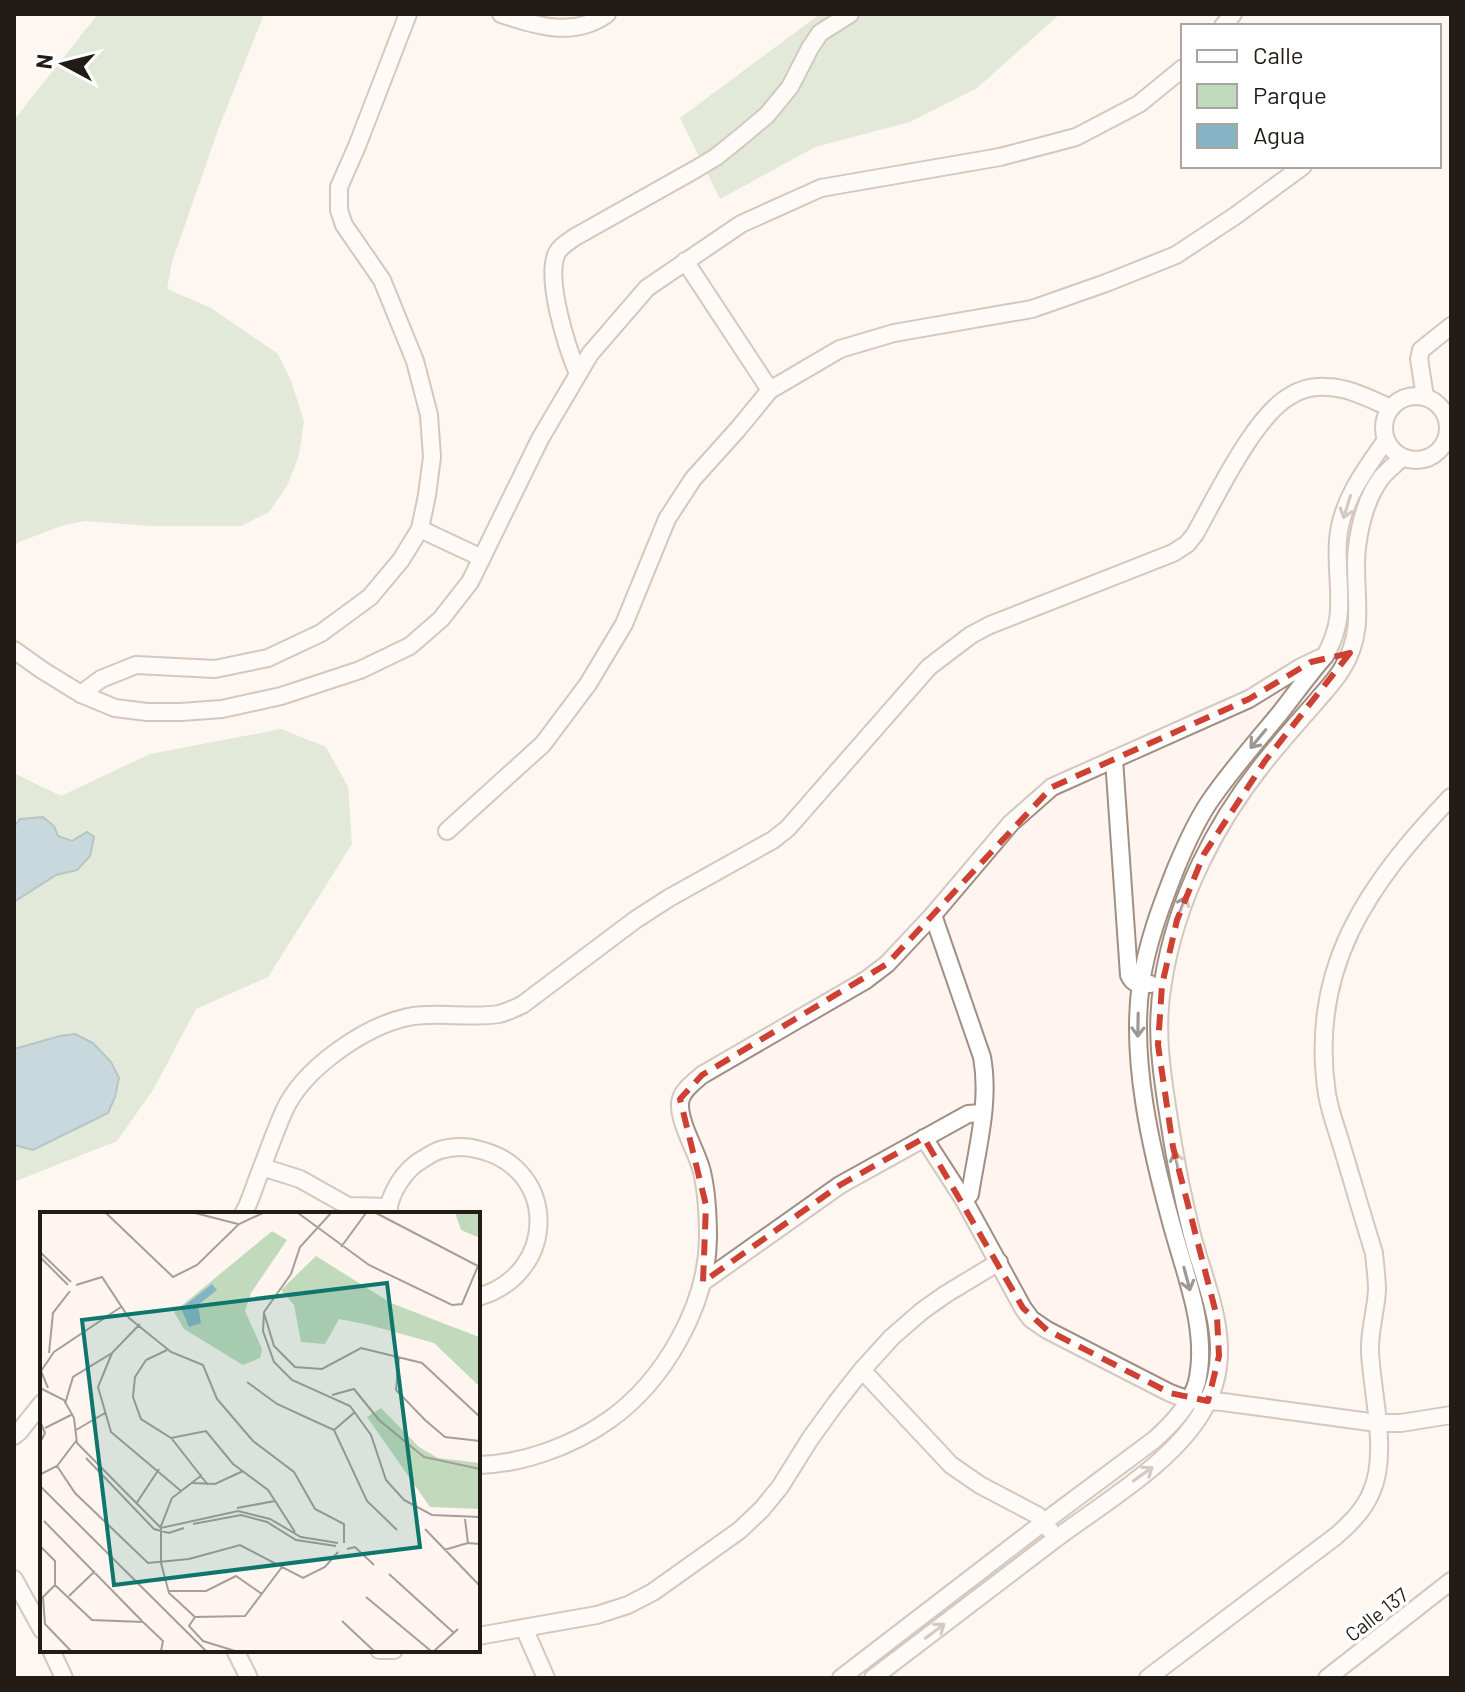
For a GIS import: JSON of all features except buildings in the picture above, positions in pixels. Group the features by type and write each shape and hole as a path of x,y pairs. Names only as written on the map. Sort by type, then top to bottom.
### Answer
{"street":[{"path":"81,694 101,679 136,665 215,669 268,658 321,633 370,597 401,560 420,529 432,457 429,415 415,361 382,280 344,225 339,210 339,187 408,14"},
{"path":"501,14 556,29 595,23 607,14"},
{"path":"578,374 565,342 557,305 556,253 575,237 706,163 742,136 767,115 790,87 820,33 850,14"},
{"path":"14,650 81,694 115,708 181,712 234,706 281,696 360,670 410,646 441,619 470,582 540,439 590,354 647,288 741,224 821,188 1000,157 1076,137 1139,104 1181,70"},
{"path":"447,831 543,744 588,684 624,624 667,519 693,479 770,390 840,349 894,333 1032,309 1176,255 1300,168"},
{"path":"685,261 770,390"},
{"path":"1425,397 1419,359 1421,350 1451,326"},
{"path":"244,1212 286,1107 308,1078 357,1038 380,1025 406,1017 482,1016 503,1013 522,1005 635,920 773,840 788,828 929,667 971,635 1173,553 1187,544 1242,450 1268,415 1287,397 1308,388 1329,386 1391,408"},
{"path":"1406,397 1425,397 1443,410 1448,420 1445,457 1412,461 1402,458 1390,447 1384,423 1391,408 1406,397"},
{"path":"841,1678 1154,1440 1189,1400 1197,1381 1198,1331 1150,1138 1138,1042 1141,984 1149,945 1159,911 1186,845 1210,800 1333,642 1340,614 1338,538 1351,493 1386,440"},
{"path":"873,1678 1158,1463 1187,1435 1208,1401 1215,1383 1219,1356 1217,1317 1193,1236 1173,1147 1158,1045 1162,985 1177,920 1204,854 1265,761 1333,682 1350,653 1358,614 1357,548 1363,521 1376,486 1402,458"},
{"path":"420,529 482,558"},
{"path":"480,1465 521,1459 550,1450 609,1420 633,1400 656,1373 686,1329 703,1282 708,1240 702,1172 681,1113 680,1099 702,1075 866,980 887,964 1011,823 1052,787 1249,699 1325,656 1335,652 1350,653"},
{"path":"1114,759 1129,975 1131,981 1162,985"},
{"path":"1148,1678 1336,1536 1355,1518 1372,1493 1379,1464 1370,1350 1377,1290 1376,1269 1328,1098 1323,1057 1324,1024 1331,981 1347,936 1367,898 1388,868 1451,797"},
{"path":"933,915 982,1057 985,1076 970,1194 964,1200"},
{"path":"703,1282 840,1185 968,1114 982,1113"},
{"path":"924,1138 964,1200 1023,1308 1031,1319 1047,1330 1189,1400 1377,1423 1401,1423 1451,1415"},
{"path":"262,1167 300,1179 348,1206 389,1211 399,1183 416,1163 439,1150 465,1146 491,1152 514,1166 530,1186 538,1211 538,1238 529,1261 514,1279 495,1292 480,1296"},
{"path":"480,1636 597,1615 628,1605 653,1592 740,1530 780,1487 810,1439 862,1370 892,1337 946,1294 999,1262"},
{"path":"862,1370 951,1465 980,1485 1037,1515 1056,1538"},
{"path":"14,1436 40,1406"},
{"path":"14,1579 40,1626"},
{"name":"Calle 137","path":"1327,1678 1451,1581"},
{"path":"524,1628 546,1678"},
{"path":"52,1652 64,1678"},
{"path":"236,1652 249,1678"}],"highlighted area":[{"path":"1350,653 1265,761 1204,854 1177,920 1162,985 1158,1045 1173,1147 1217,1317 1219,1356 1208,1401 1170,1393 1047,1330 1023,1308 924,1138 840,1185 703,1282 706,1205 680,1099 702,1075 887,964 1052,787 1249,699 1311,662"}],"green space":[{"path":"98,14 264,14 218,130 172,262 167,289 211,308 278,354 304,421 299,455 287,486 269,512 241,526 151,526 85,521 61,526 14,546 14,120"},
{"path":"820,14 1060,14 977,88 910,122 815,147 720,199 680,118"},
{"path":"281,729 326,747 348,787 352,844 268,977 196,1009 153,1090 117,1141 16,1181 14,773 61,796 150,754"}],"water":[{"path":"43,817 54,826 58,836 72,841 87,832 94,837 90,856 77,870 56,875 14,902 14,827 20,819"},
{"path":"75,1034 93,1043 111,1062 119,1078 108,1113 33,1150 14,1145 14,1049"}]}
